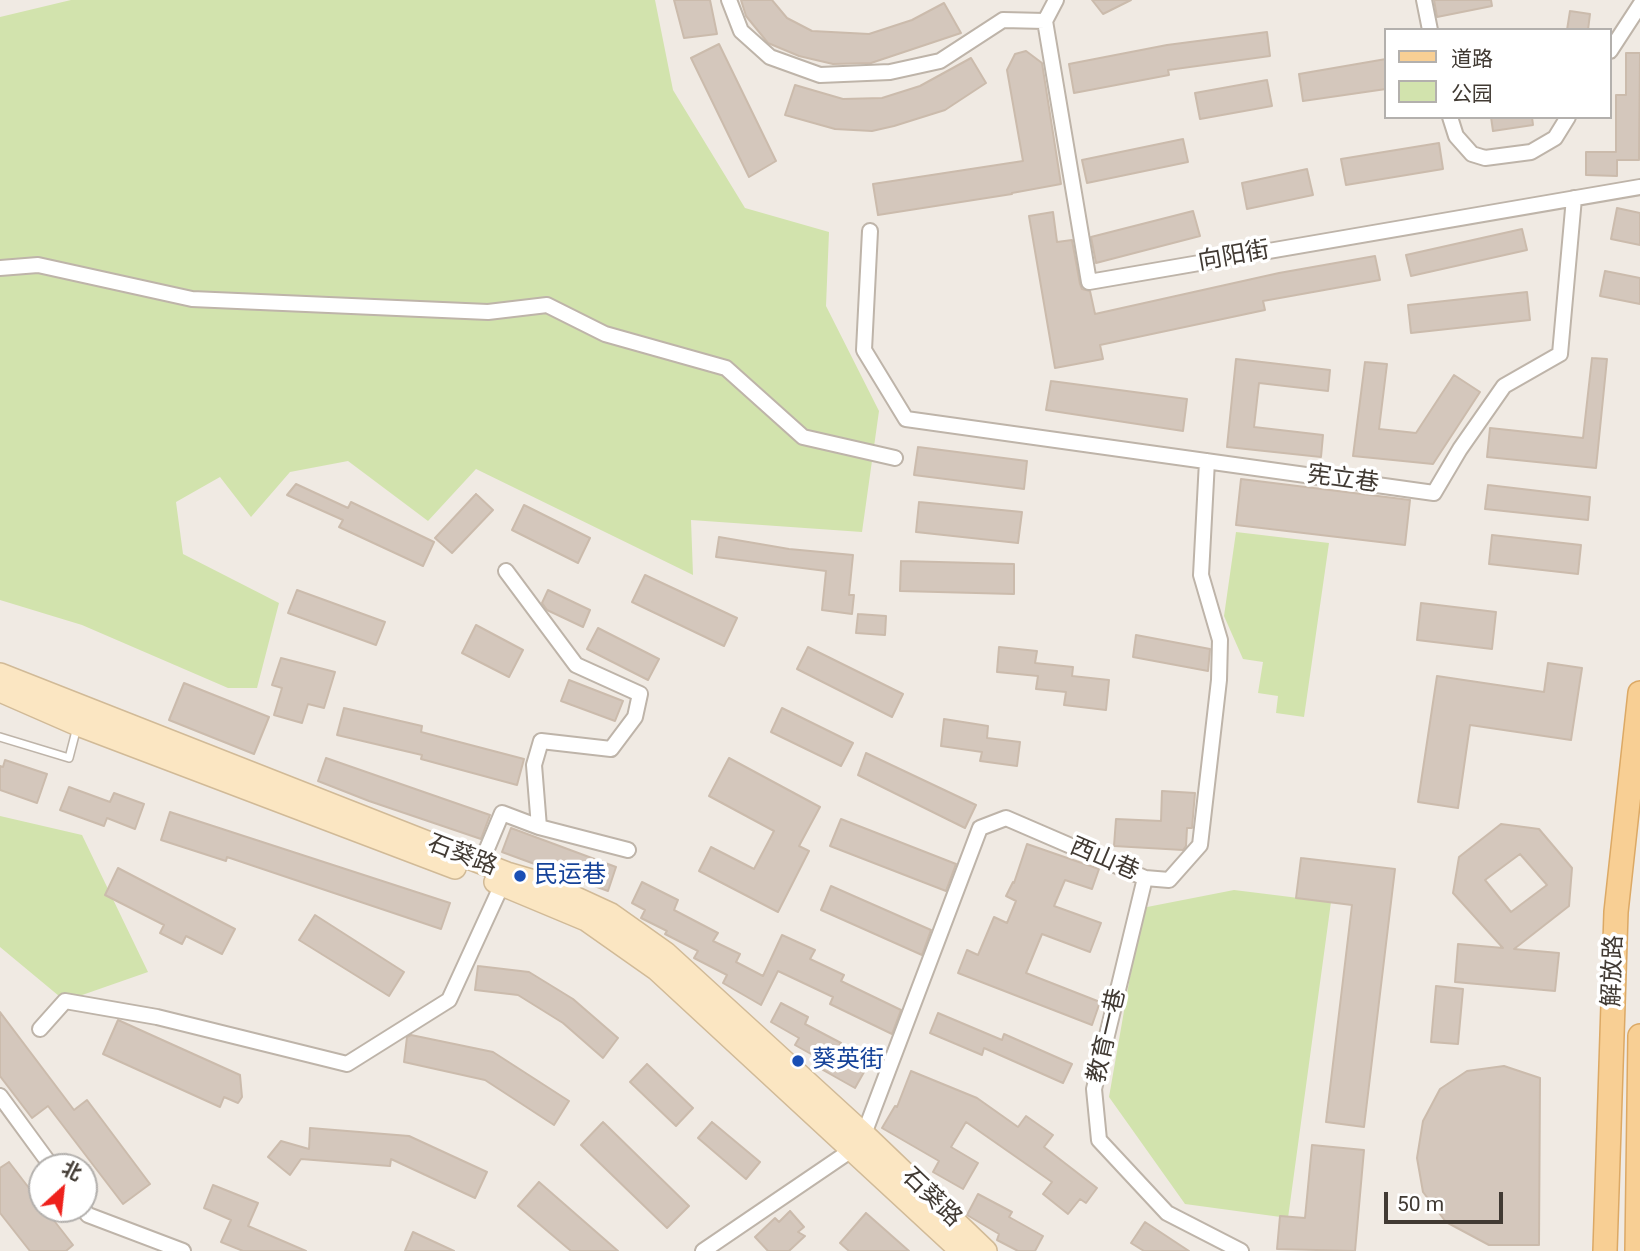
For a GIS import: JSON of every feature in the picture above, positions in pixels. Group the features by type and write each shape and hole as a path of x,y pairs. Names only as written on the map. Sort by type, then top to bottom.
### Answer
{"main road":[{"name":"石葵路","path":"0,674 481,863 505,879 548,886 611,914 648,939 858,1141 986,1251"},
{"path":"0,691 78,725 353,831 505,879"},
{"name":"解放路","path":"1605,1251 1616,912 1640,693"},
{"name":"解放路","path":"1637,1251 1640,1036"},
{"path":"858,1141 961,1251"}],"street":[{"path":"729,0 741,31 770,57 820,75 890,72 940,61 1003,20 1045,21 1056,0"},
{"path":"1424,0 1430,28"},
{"path":"1612,48 1640,5"},
{"name":"向阳街","path":"1045,21 1089,282 1640,187"},
{"path":"1451,119 1456,136 1472,154 1485,158 1531,152 1555,138 1567,119"},
{"name":"宪立巷","path":"870,232 864,350 906,419 1434,493 1460,449 1504,386 1560,354 1574,198"},
{"path":"0,268 38,265 192,299 488,312 547,305 605,334 726,368 803,437 895,458"},
{"name":"西山巷","path":"858,1141 980,828 1006,818 1145,878 1169,880 1200,845 1219,680 1220,639 1200,575 1208,461"},
{"path":"506,571 576,665 640,694 635,717 611,749 541,741 534,765 540,827"},
{"path":"481,863 502,813 540,827 628,850"},
{"name":"教育一巷","path":"1145,878 1094,1089 1099,1140 1167,1213 1241,1251"},
{"path":"40,1029 65,1001 157,1017 347,1064 449,1000 505,879"},
{"path":"0,1096 42,1153"},
{"path":"703,1251 858,1141"},
{"path":"98,1219 183,1251"}],"lane":[{"path":"0,737 68,758 78,725"}],"green space":[{"path":"71,0 655,0 673,90 745,208 829,232 826,306 879,411 862,532 691,520 693,575 476,469 428,521 348,461 290,472 251,517 220,477 176,502 183,554 279,603 257,688 228,688 82,625 0,600 0,17"},
{"path":"1236,532 1329,543 1304,717 1276,713 1278,696 1258,693 1263,662 1243,659 1224,616"},
{"path":"0,816 82,835 148,972 65,1001 0,947"},
{"path":"1234,890 1331,902 1288,1218 1185,1204 1109,1097 1142,908"}],"building":[{"path":"674,0 710,0 717,34 684,38"},
{"path":"741,0 772,0 787,18 812,31 869,34 912,20 944,3 961,33 871,63 833,64 799,56 768,43 746,16"},
{"path":"1092,0 1131,0 1103,14"},
{"path":"1434,0 1491,0 1492,6 1437,17"},
{"path":"1570,11 1590,14 1588,28 1567,28"},
{"path":"1267,32 1270,56 1168,70 1169,75 1074,93 1069,64 1167,45"},
{"path":"719,44 776,161 749,177 691,58"},
{"path":"1026,51 1042,63 1061,184 878,215 873,184 1023,161 1007,70 1015,54"},
{"path":"1626,53 1640,53 1639,160 1617,160 1617,176 1586,175 1586,152 1616,152 1616,95 1626,95"},
{"path":"971,58 986,83 945,110 894,126 872,131 835,129 785,115 795,85 843,99 882,98 920,86"},
{"path":"1384,59 1384,89 1303,101 1299,74"},
{"path":"1267,80 1272,106 1200,119 1195,93"},
{"path":"1491,119 1532,119 1533,125 1493,131"},
{"path":"1183,139 1188,162 1087,183 1082,160"},
{"path":"1439,143 1443,169 1346,185 1341,159"},
{"path":"1307,169 1313,195 1247,209 1242,183"},
{"path":"1617,208 1640,213 1640,245 1611,239"},
{"path":"1193,211 1200,236 1096,263 1091,237"},
{"path":"1053,212 1057,242 1072,240 1080,284 1082,289 1090,291 1095,314 1279,273 1375,256 1380,280 1263,301 1265,310 1100,345 1103,359 1055,368 1029,216"},
{"path":"1522,229 1527,250 1411,276 1406,255"},
{"path":"1605,271 1640,278 1640,304 1600,296"},
{"path":"1527,292 1530,320 1411,333 1408,305"},
{"path":"1592,358 1607,359 1596,468 1487,457 1490,428 1583,438"},
{"path":"1236,359 1330,370 1328,391 1259,383 1254,427 1323,435 1321,457 1227,447"},
{"path":"1365,362 1387,364 1379,429 1416,433 1454,375 1480,392 1433,464 1353,456"},
{"path":"1051,381 1187,399 1183,431 1046,410"},
{"path":"918,447 1027,461 1024,489 914,475"},
{"path":"1241,479 1410,500 1405,545 1236,525"},
{"path":"296,484 348,508 351,502 434,542 423,566 339,527 343,520 287,495"},
{"path":"1488,485 1590,497 1588,520 1485,509"},
{"path":"476,494 493,510 452,553 435,538"},
{"path":"919,502 1022,512 1018,543 916,532"},
{"path":"524,505 590,538 578,563 512,530"},
{"path":"1492,535 1581,545 1578,574 1489,564"},
{"path":"719,537 789,549 853,555 849,595 854,595 852,614 822,610 826,571 716,557"},
{"path":"901,561 1014,564 1014,594 900,591"},
{"path":"645,575 737,618 724,646 632,602"},
{"path":"297,590 385,622 376,645 288,613"},
{"path":"548,590 590,610 583,627 547,610 542,603"},
{"path":"1421,603 1496,612 1492,649 1417,640"},
{"path":"858,614 886,616 885,635 856,633"},
{"path":"476,625 523,650 509,677 462,653"},
{"path":"598,628 659,659 648,680 587,649"},
{"path":"1136,635 1210,649 1208,671 1133,657"},
{"path":"808,647 903,694 892,717 797,669"},
{"path":"999,647 1037,651 1035,663 1073,667 1072,676 1109,680 1106,710 1064,705 1066,692 1036,689 1038,676 997,672"},
{"path":"281,658 335,672 324,708 308,704 302,723 274,715 282,688 272,685"},
{"path":"1548,663 1582,668 1571,740 1470,725 1458,808 1418,802 1437,676 1544,692"},
{"path":"569,680 623,701 615,721 561,701"},
{"path":"184,683 269,717 254,754 169,720"},
{"path":"344,708 422,726 421,732 524,759 517,785 421,759 422,755 337,735"},
{"path":"782,708 853,743 841,766 771,732"},
{"path":"944,719 988,726 987,738 1020,742 1017,766 980,761 982,752 941,746"},
{"path":"866,753 976,805 965,828 858,775"},
{"path":"326,758 490,815 481,839 318,781"},
{"path":"729,758 820,807 799,846 809,851 778,912 699,871 711,847 754,869 774,831 709,796"},
{"path":"5,760 47,774 37,803 0,790 0,766 3,767"},
{"path":"69,787 110,802 114,793 144,804 135,829 107,818 104,826 60,810"},
{"path":"1162,791 1195,793 1192,828 1187,828 1186,846 1183,850 1114,846 1116,819 1161,821"},
{"path":"170,812 450,903 441,929 227,857 226,861 161,840"},
{"path":"841,819 956,864 946,891 830,846"},
{"path":"1501,824 1539,829 1572,868 1569,906 1514,949 1559,953 1555,991 1455,982 1458,944 1503,948 1453,893 1459,857","holes":["1520,854 1547,885 1511,912 1485,880"]},
{"path":"511,828 616,867 608,891 502,852"},
{"path":"1027,844 1099,869 1092,889 1065,880 1054,906 1101,923 1090,952 1042,934 1026,973 1100,1002 1092,1025 958,973 967,950 978,955 994,917 1007,923 1016,901 1006,896 1014,883"},
{"path":"1301,858 1395,869 1364,1127 1326,1122 1352,905 1296,898"},
{"path":"118,868 235,929 222,954 186,936 182,944 160,933 164,925 105,895"},
{"path":"642,882 678,900 674,910 718,933 713,941 740,954 736,962 763,976 782,935 815,950 810,959 844,975 841,981 901,1010 892,1034 830,1004 833,997 778,971 761,1005 723,983 727,975 694,958 698,951 641,918 645,910 632,903"},
{"path":"831,886 931,930 922,955 821,910"},
{"path":"315,915 404,972 389,996 299,940"},
{"path":"478,966 529,972 573,999 618,1038 603,1058 563,1023 518,995 475,990"},
{"path":"1436,986 1463,989 1458,1044 1431,1042"},
{"path":"781,1003 808,1017 805,1024 841,1043 838,1048 868,1065 855,1088 823,1070 827,1063 795,1045 799,1038 771,1022"},
{"path":"0,1012 74,1110 87,1100 150,1184 123,1204 98,1171 98,1153 84,1153 48,1106 32,1118 0,1076"},
{"path":"938,1013 1002,1040 1004,1034 1072,1064 1063,1083 984,1048 982,1055 930,1033"},
{"path":"118,1020 240,1075 242,1097 238,1103 224,1097 220,1107 103,1054"},
{"path":"411,1035 493,1052 569,1101 554,1125 485,1080 404,1062 407,1037"},
{"path":"647,1064 693,1108 676,1126 630,1082"},
{"path":"1504,1066 1540,1078 1539,1245 1489,1245 1446,1222 1423,1192 1417,1158 1423,1121 1440,1089 1467,1071"},
{"path":"911,1071 977,1098 1018,1127 1026,1116 1053,1135 1044,1147 1097,1188 1086,1203 1080,1199 1068,1214 1043,1194 1052,1182 966,1122 951,1147 978,1163 963,1189 933,1172 939,1161 882,1128 895,1106 897,1107"},
{"path":"603,1122 689,1206 667,1228 581,1145"},
{"path":"712,1122 760,1162 746,1179 698,1138"},
{"path":"310,1128 409,1136 487,1172 475,1198 391,1159 390,1166 301,1159 290,1175 268,1157 281,1141 309,1149"},
{"path":"1312,1145 1364,1150 1355,1251 1277,1249 1280,1216 1305,1218"},
{"path":"9,1162 28,1187 28,1223 56,1223 73,1245 66,1251 30,1251 0,1213 0,1168"},
{"path":"539,1182 618,1251 571,1251 518,1206"},
{"path":"213,1185 258,1203 248,1226 306,1251 243,1251 221,1242 231,1220 204,1208"},
{"path":"978,1194 1012,1212 1009,1217 1043,1236 1035,1251 1018,1251 997,1240 999,1234 967,1215"},
{"path":"790,1211 804,1227 798,1232 805,1236 789,1251 768,1251 755,1237 775,1218 779,1222"},
{"path":"866,1213 909,1251 849,1251 840,1243"},
{"path":"1145,1222 1189,1251 1144,1251 1131,1243"},
{"path":"413,1232 454,1251 405,1251"}],"place":[{"name":"民运巷","path":"520,876"},
{"name":"葵英街","path":"798,1061"}]}
